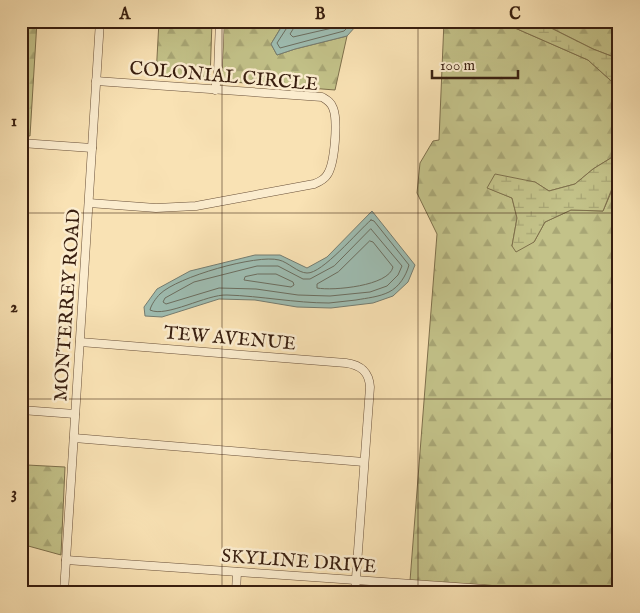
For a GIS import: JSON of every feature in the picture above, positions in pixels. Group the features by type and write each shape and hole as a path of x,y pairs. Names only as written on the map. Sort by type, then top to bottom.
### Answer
{"street":[{"name":"MONTERREY ROAD","path":"64,592 100,21"},
{"path":"215,90 220,21"},
{"name":"COLONIAL CIRCLE","path":"89,203 156,208 196,206 314,184 327,175 331,166 335,130 334,112 329,102 322,97 96,81"},
{"path":"21,143 92,148"},
{"name":"TEW AVENUE","path":"80,342 352,364 365,371 370,380 364,462"},
{"path":"21,410 75,414"},
{"path":"74,438 364,462 355,592"},
{"name":"SKYLINE DRIVE","path":"66,560 529,592"},
{"path":"236,592 238,572"}],"green space":[{"path":"21,21 37,21 30,136 21,135"},
{"path":"159,21 212,21 210,80 156,76"},
{"path":"444,21 499,21 588,60 619,88 619,153 593,169 575,184 549,191 535,182 488,188 512,198 517,218 512,246 534,242 545,222 571,210 603,211 616,181 619,180 619,592 581,592 410,581 437,234 417,193 420,163 433,141 439,140"},
{"path":"499,21 537,21 593,49 619,59 619,88 588,60"},
{"path":"537,21 619,21 619,59 593,49"},
{"path":"227,26 282,26 271,44 277,55 347,36 335,90 220,81 223,28"},
{"path":"619,153 619,180 615,181 603,211 571,210 545,222 534,242 516,252 512,246 517,218 512,198 487,188 495,174 535,182 549,191 575,184 593,169"},
{"path":"21,459 27,465 65,467 61,555 21,544"}],"water":[{"path":"285,21 367,21 356,26 347,36 277,55 271,44"},
{"path":"367,21 437,21 431,26"},
{"path":"372,211 415,265 408,282 393,296 373,303 331,308 297,307 255,300 219,299 162,317 145,316 144,307 157,289 190,271 255,255 280,255 307,268 327,257"}]}
